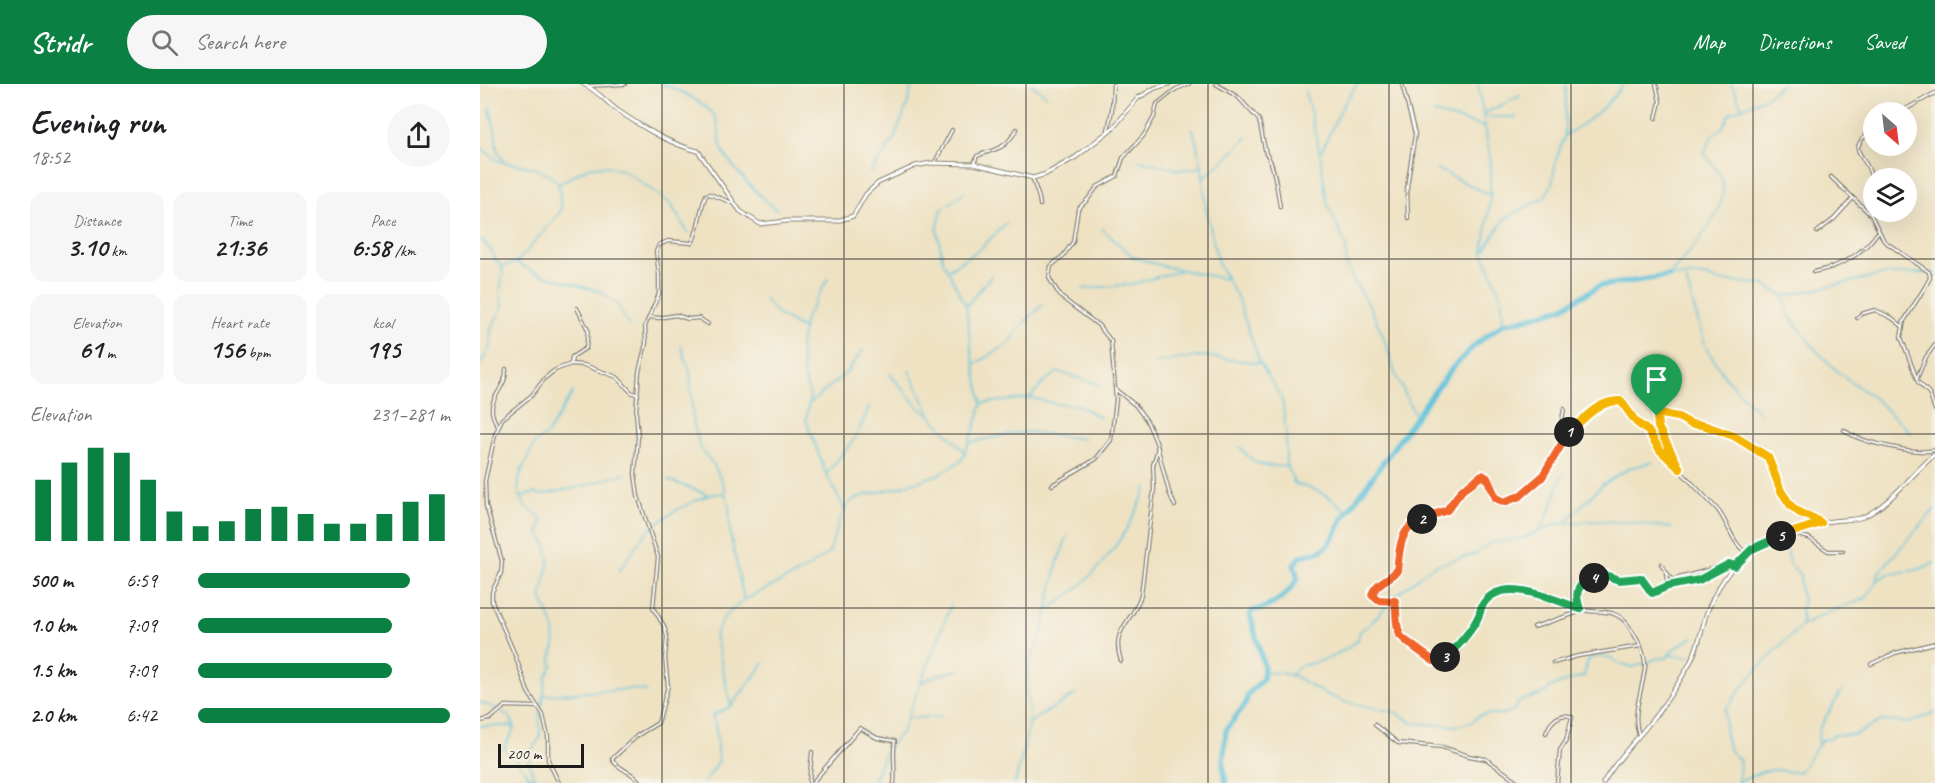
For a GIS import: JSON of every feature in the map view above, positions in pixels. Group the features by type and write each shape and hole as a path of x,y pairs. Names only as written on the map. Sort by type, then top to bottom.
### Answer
{"street":[{"path":"583,84 616,109 668,141 698,151 740,211 760,224 845,219 856,213 866,194 878,183 915,166 935,162 974,164 1033,178 1046,174 1066,164 1124,117 1138,98 1155,88 1169,84"},
{"path":"588,86 625,84"},
{"path":"1108,130 1112,110 1113,84"},
{"path":"1052,485 1096,459 1108,445 1111,440 1116,407 1116,390 1110,338 1098,324 1061,297 1050,281 1051,266 1063,256 1073,242 1078,209 1097,187 1117,176 1123,158 1144,135 1154,117 1157,104 1169,94 1189,84"},
{"path":"1216,84 1238,97 1259,120 1266,154 1270,157 1280,207"},
{"path":"1402,84 1415,134 1407,187 1408,218"},
{"path":"1656,84 1660,102 1656,118"},
{"path":"1917,103 1935,93"},
{"path":"974,164 975,158 979,155 1001,149 1012,139 1017,129"},
{"path":"935,162 952,130"},
{"path":"1863,138 1857,153 1869,168"},
{"path":"1831,177 1863,207"},
{"path":"1033,178 1040,204"},
{"path":"640,783 636,777 614,764 612,759 638,735 658,723 668,681 665,658 666,631 653,608 658,557 638,496 635,479 639,372 646,343 645,326 659,294 659,275 655,258 659,245 668,241 692,243 695,240 698,218 706,195 717,196 736,204"},
{"path":"1817,232 1834,219 1853,198"},
{"path":"1874,222 1878,232 1890,245 1930,273 1925,287 1902,326 1903,343 1917,378 1929,393 1935,410"},
{"path":"1813,272 1854,258 1870,244 1878,232"},
{"path":"571,364 572,357 586,348 588,330 577,308"},
{"path":"1857,318 1861,314 1875,310 1902,326"},
{"path":"650,317 676,315 688,319 699,318 708,324"},
{"path":"1917,378 1929,351 1935,345"},
{"path":"559,783 549,763 549,737 543,715 526,687 492,602 492,591 501,573 502,561 486,506 484,487 498,426 506,414 532,395 550,374 571,364 584,365 617,377 631,392 638,395"},
{"path":"498,426 493,418 492,405 495,394 505,378 506,369"},
{"path":"1668,386 1662,395 1657,416 1658,427 1680,469"},
{"path":"1116,390 1143,415 1154,436 1175,506"},
{"path":"1639,735 1637,714 1645,667 1641,646 1626,623 1604,610 1580,609 1554,598 1527,592 1502,591 1493,594 1486,602 1460,644 1439,660 1431,659 1413,644 1401,638 1395,601 1378,600 1372,595 1376,586 1389,579 1397,571 1398,547 1413,524 1432,514 1447,510 1457,494 1479,476 1485,476 1492,493 1498,500 1504,502 1517,498 1542,477 1567,434 1598,407 1609,401 1621,401 1636,422 1648,431 1660,450 1724,518 1737,544 1747,553"},
{"path":"1560,444 1559,435 1564,409"},
{"path":"1657,416 1661,414 1678,417 1691,424 1734,436 1768,457 1781,491 1791,506 1821,523"},
{"path":"1844,430 1857,438 1903,449 1935,452"},
{"path":"1121,661 1116,644 1118,636 1137,608 1141,595 1154,489 1152,465 1158,448"},
{"path":"1604,783 1614,766 1661,707 1687,668 1701,638 1711,602 1735,566 1747,553 1763,543 1790,533 1821,523 1856,519 1870,513 1888,499 1935,452"},
{"path":"1790,533 1809,538 1828,551 1843,551"},
{"path":"1661,564 1668,583 1672,585"},
{"path":"1580,609 1577,595 1579,588 1584,582 1605,575 1615,579 1644,580 1648,590 1652,593 1672,585 1699,580 1729,564 1735,566"},
{"path":"1666,574 1675,580 1722,567"},
{"path":"1534,627 1585,610"},
{"path":"1871,664 1894,653 1935,643"},
{"path":"1456,661 1460,644"},
{"path":"1553,663 1641,646"},
{"path":"480,721 490,719 505,706 538,707"},
{"path":"1546,733 1559,716 1572,717 1566,741 1560,750 1557,783"},
{"path":"1375,725 1398,743 1442,747 1486,759 1520,783"},
{"path":"810,783 852,740 860,728 873,736 895,741 894,783"},
{"path":"810,783 812,752"}],"waterway":[{"path":"661,84 693,98 714,115 721,145 728,160 748,183 777,210"},
{"path":"870,173 893,141 908,103 912,84"},
{"path":"1031,84 1047,96"},
{"path":"1321,152 1342,107 1357,84"},
{"path":"1478,84 1491,163 1490,201 1483,252 1502,298 1503,324"},
{"path":"1485,250 1504,219 1545,197 1552,184 1556,160 1565,135 1566,84"},
{"path":"1566,135 1598,112 1623,84"},
{"path":"1731,84 1742,107"},
{"path":"1669,276 1706,231 1720,205 1723,192 1722,180 1704,153 1713,135 1723,127 1730,113 1765,98 1782,84"},
{"path":"1305,90 1320,153 1327,203 1346,246 1346,262 1352,278 1370,307 1384,338 1395,373 1416,417"},
{"path":"1485,113 1520,96"},
{"path":"489,107 495,129 497,150 503,160"},
{"path":"1434,113 1485,127"},
{"path":"1484,117 1516,117"},
{"path":"1193,129 1202,167 1206,209 1218,263 1237,297 1260,363 1282,399 1286,432 1286,462 1294,483 1323,494 1347,512"},
{"path":"1204,177 1225,160 1247,137"},
{"path":"480,147 498,161 531,167 549,175 559,184 561,211 519,260 502,266"},
{"path":"1139,160 1180,170 1202,167"},
{"path":"560,183 589,167 606,166 625,171 670,203 688,233"},
{"path":"1437,169 1490,195"},
{"path":"704,783 719,761 716,727 712,716 731,706 715,634 725,616 744,600 803,571 829,553 848,503 862,496 937,475 961,461 982,403 972,355 966,306 943,261 937,230 942,209 965,192"},
{"path":"949,269 979,250 1006,223"},
{"path":"1102,229 1133,257 1163,266 1226,279"},
{"path":"480,238 502,266 503,273 500,293 503,306 491,329 490,347 480,365"},
{"path":"517,263 534,272 601,292 617,304 629,326"},
{"path":"1083,289 1132,284 1179,271"},
{"path":"1669,276 1705,276 1718,281 1762,284 1784,296 1887,274 1935,273"},
{"path":"966,306 991,276"},
{"path":"1226,783 1223,764 1226,730 1246,703 1248,694 1263,679 1264,667 1250,614 1279,599 1298,578 1294,565 1300,558 1322,550 1329,543 1341,521 1454,366 1477,343 1503,324 1562,308 1599,286 1669,276"},
{"path":"1685,277 1706,348 1726,378 1760,414"},
{"path":"828,279 805,319 800,345 804,378 810,396 806,420 826,474 844,508"},
{"path":"1784,296 1788,314 1814,348 1838,372 1874,398 1911,433"},
{"path":"764,299 778,315 803,329"},
{"path":"975,364 1010,343 1019,328 1043,304"},
{"path":"681,346 690,372 693,421 700,448 714,465 723,484 729,507 730,533 744,600"},
{"path":"809,404 847,372 863,350"},
{"path":"1153,363 1203,356 1259,363"},
{"path":"909,371 931,416 964,451"},
{"path":"1030,397 1046,380 1058,372 1098,384"},
{"path":"890,374 918,407 928,414"},
{"path":"542,707 546,677 552,666 551,658 555,646 554,627 541,597 549,562 546,544 539,533 542,518 526,507 518,492 520,474 535,443 547,434 573,392"},
{"path":"984,403 1032,398 1057,404 1078,405 1101,418"},
{"path":"826,474 856,437 869,407"},
{"path":"968,443 1031,432 1085,439"},
{"path":"1240,447 1255,462 1271,466 1286,466"},
{"path":"1565,523 1602,485 1629,468 1653,462"},
{"path":"522,496 535,493 541,495 584,486 626,473"},
{"path":"1540,530 1550,510 1562,475"},
{"path":"668,480 709,495 724,493"},
{"path":"1048,610 1095,572 1129,525 1147,487"},
{"path":"618,572 639,542 657,524 682,507 709,495"},
{"path":"1738,782 1740,764 1727,743 1725,710 1752,675 1802,626 1824,614 1866,598 1875,585 1879,572 1935,509"},
{"path":"1395,596 1433,566 1475,554 1490,543 1524,538 1557,524 1590,521 1628,522 1672,528"},
{"path":"1015,783 1029,718 1026,683 1030,661 1042,634 1057,564 1067,537"},
{"path":"1786,542 1789,564 1800,574 1800,591 1803,598 1802,624"},
{"path":"1879,579 1889,574 1917,570 1935,563"},
{"path":"1290,675 1301,666 1330,658 1349,647 1358,640 1360,631 1369,625 1391,601"},
{"path":"873,783 884,754 902,731 951,605"},
{"path":"1669,655 1672,650 1693,637"},
{"path":"1646,663 1658,658 1667,658 1669,655 1690,657"},
{"path":"1264,672 1294,676 1323,693 1345,702 1395,712 1413,723 1455,726 1472,722 1478,716 1504,714 1515,709 1518,702 1545,693 1550,687 1584,676 1588,660 1595,657 1614,659 1615,662 1633,667 1644,664"},
{"path":"732,705 764,663"},
{"path":"921,683 934,676 959,670"},
{"path":"545,695 632,689 646,691"},
{"path":"1818,743 1819,729 1842,690"},
{"path":"1030,722 1076,694"},
{"path":"480,702 503,712 512,720 513,731 504,748 516,759 529,777 555,783"},
{"path":"534,778 528,759 540,738 540,712"},
{"path":"1737,783 1768,771 1800,771 1822,740 1831,738 1833,735 1854,735 1881,721 1910,723 1935,712"},
{"path":"907,718 942,717"},
{"path":"480,726 512,726"}],"route":[{"path":"1609,401 1624,403 1636,422 1648,431 1660,450 1680,469 1658,427 1657,416 1661,414 1678,417 1691,424 1703,425 1734,436 1768,457 1781,491 1791,506 1796,511 1821,523 1763,543 1747,553 1735,566 1729,564 1699,580 1668,586 1652,593 1641,578 1619,580 1605,575 1584,582 1577,595 1580,609 1554,598 1527,592 1509,590 1493,594 1482,606 1479,616 1460,644 1448,655 1436,661 1401,638 1395,601 1378,600 1372,595 1376,586 1389,579 1397,571 1398,547 1413,524 1432,514 1447,510 1457,494 1482,475 1485,476 1492,493 1498,500 1504,502 1520,496 1542,477 1567,434 1598,407 1609,401"}]}
